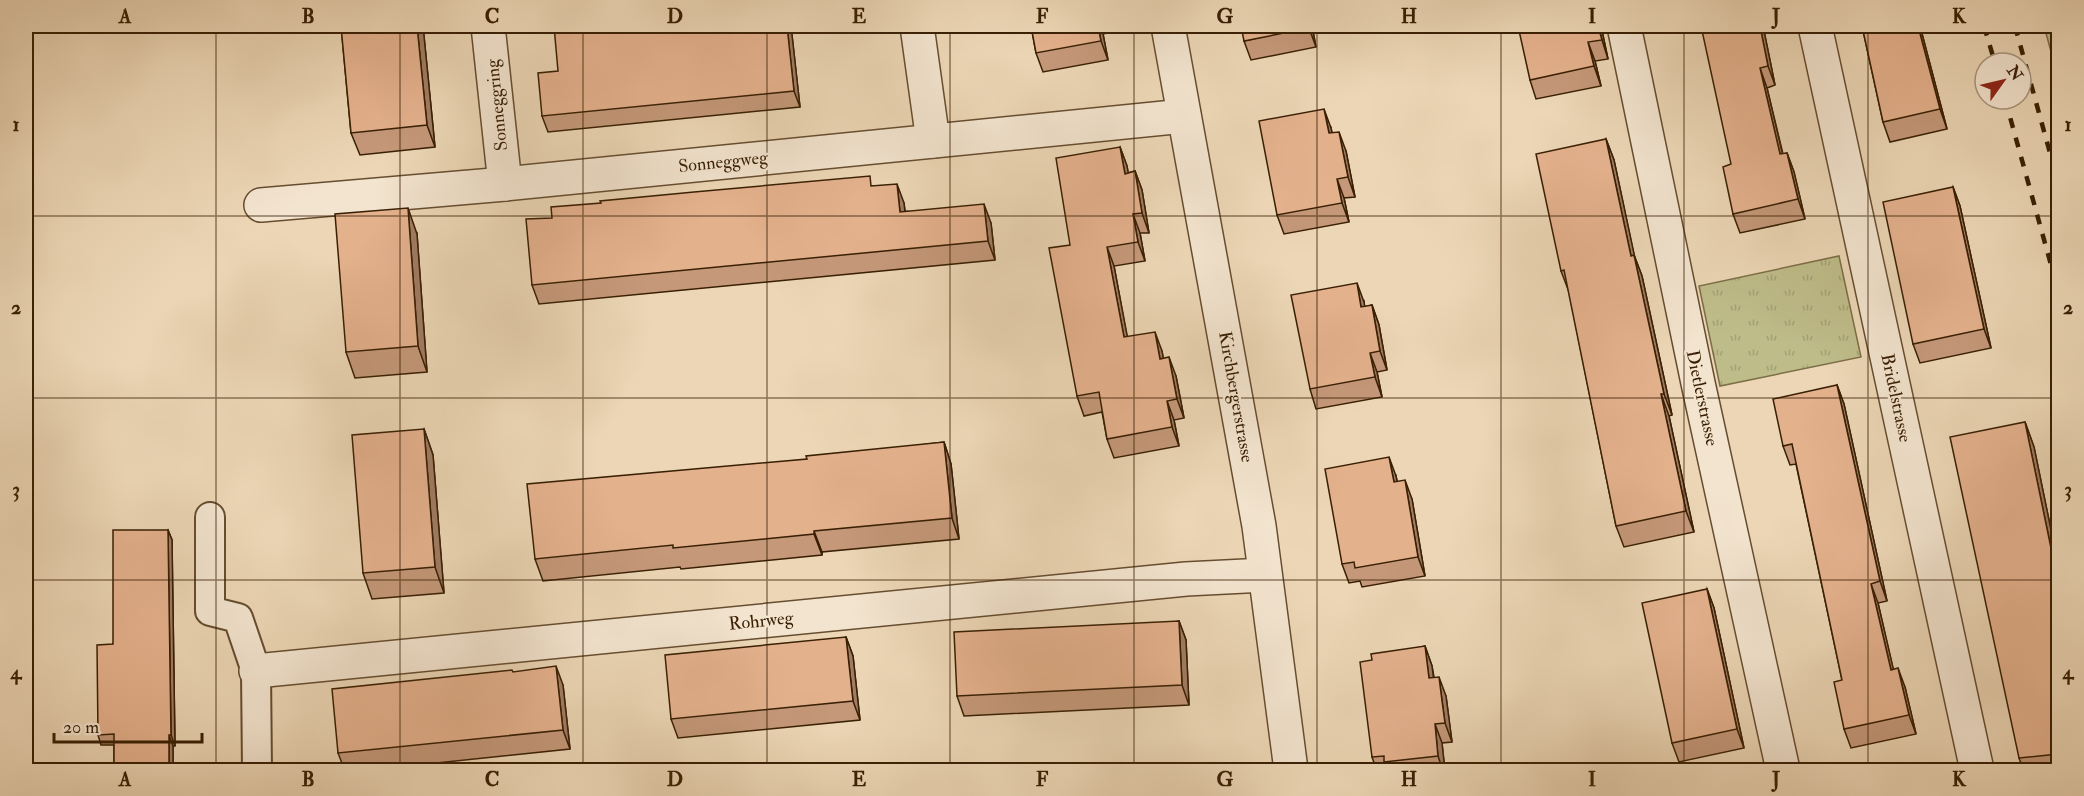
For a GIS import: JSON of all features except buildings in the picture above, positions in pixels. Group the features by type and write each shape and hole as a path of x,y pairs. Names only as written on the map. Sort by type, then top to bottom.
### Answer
{"street":[{"name":"Sonneggring","path":"488,26 505,184"},
{"path":"917,26 933,141"},
{"name":"Kirchbergerstrasse","path":"1168,26 1259,526 1291,771"},
{"name":"Dietlerstrasse","path":"1624,26 1696,372 1783,771"},
{"name":"Bridelstrasse","path":"1815,26 1977,771"},
{"name":"Sonneggweg","path":"261,205 505,184 1184,116"},
{"name":"Rohrweg","path":"256,671 1186,579 1265,576"}],"lane":[{"path":"210,516 210,610 238,618 256,671 257,771"}],"green space":[{"path":"2044,26 2058,26 2058,77"},
{"path":"1839,256 1861,357 1720,386 1699,286"},
{"path":"26,562 28,562 29,770 26,770"}],"railway":[{"path":"1984,26 1991,51"},
{"path":"2015,26 2058,182"},
{"path":"2008,111 2058,290"}]}
